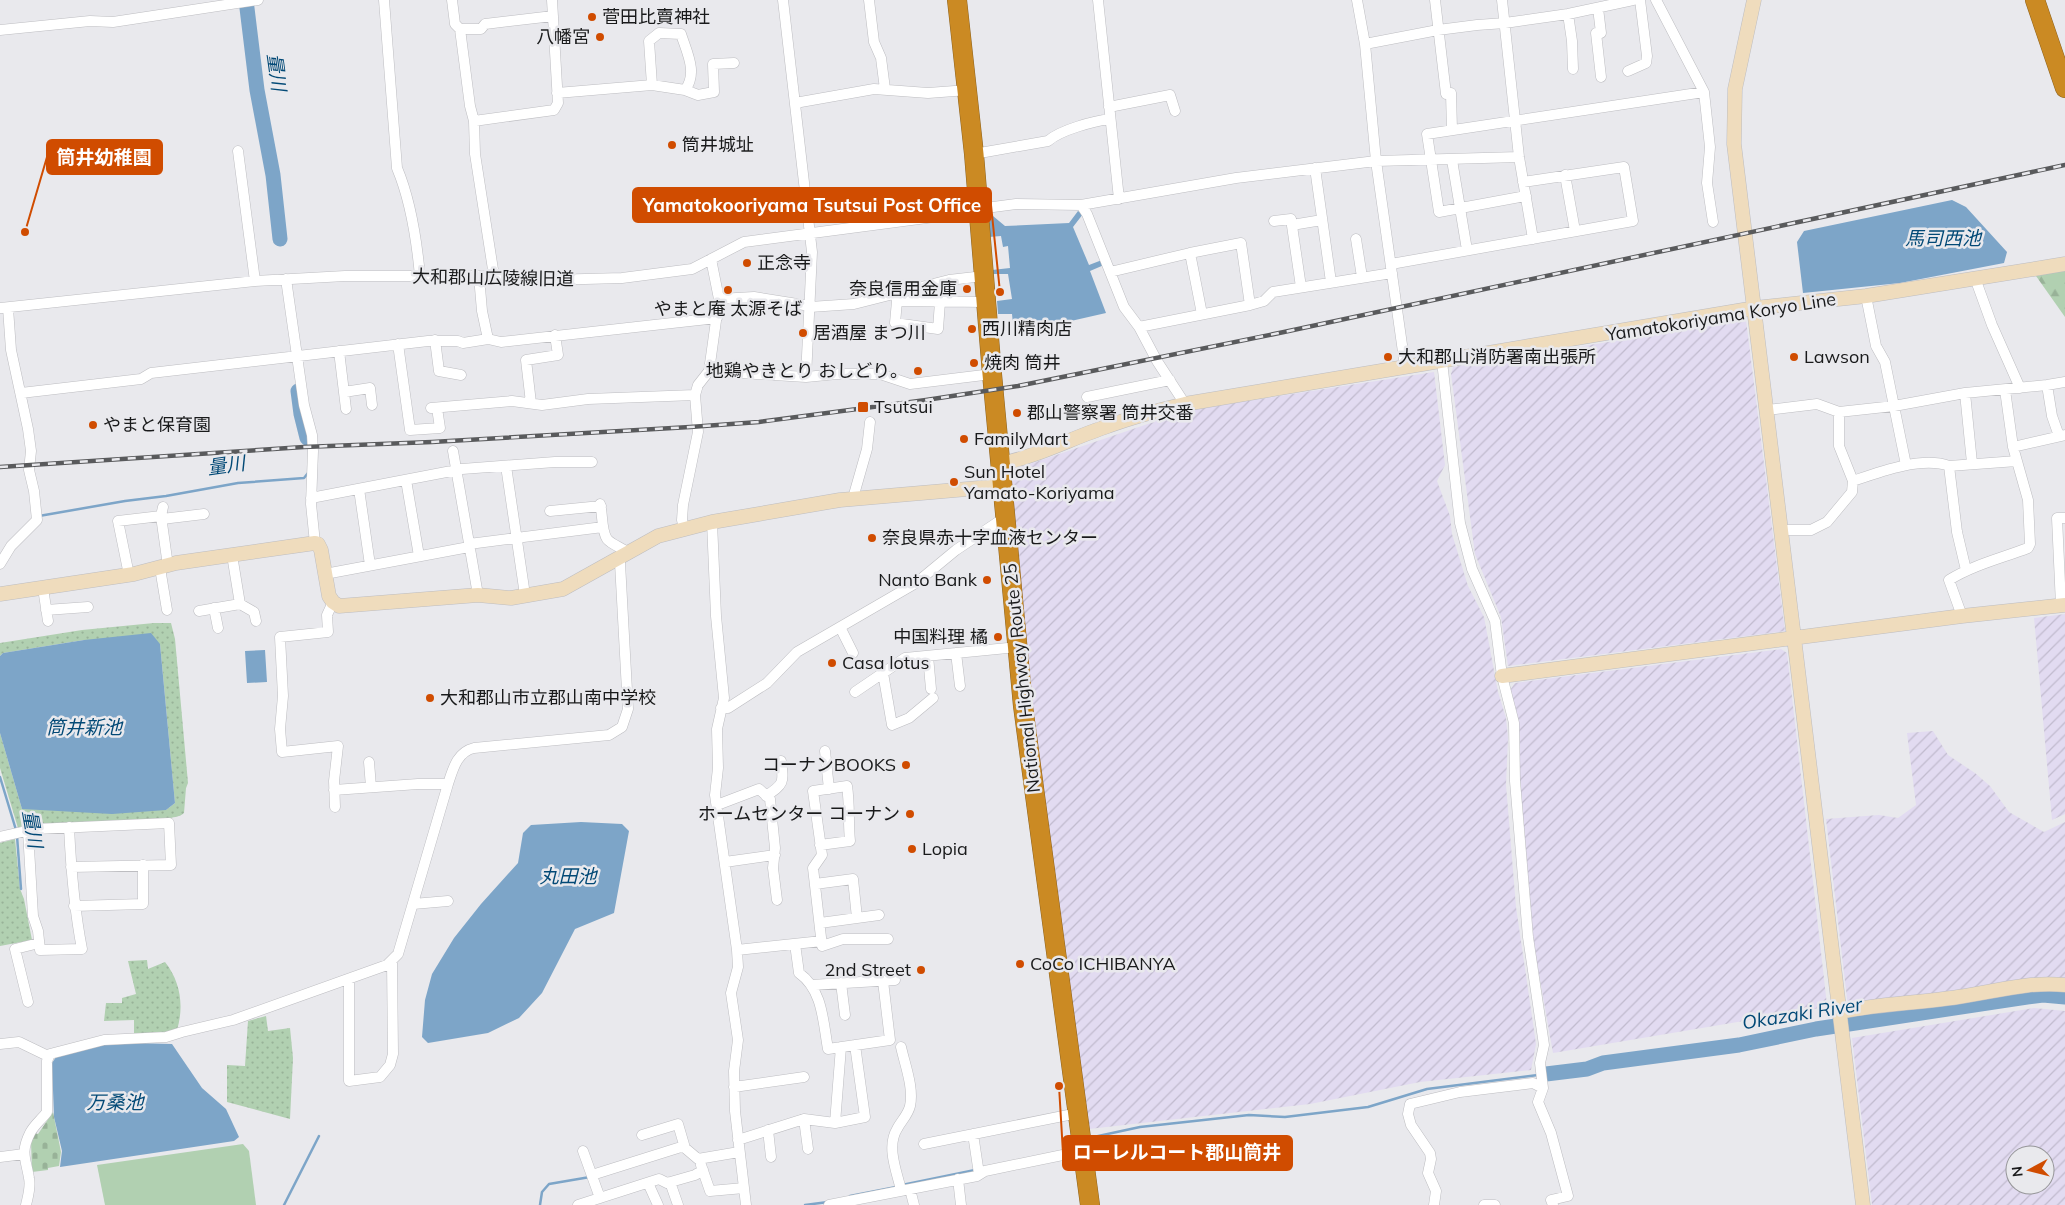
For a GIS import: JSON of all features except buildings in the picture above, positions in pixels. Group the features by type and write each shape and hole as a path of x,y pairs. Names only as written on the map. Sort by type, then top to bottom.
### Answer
{"highway":[{"name":"National Highway Route 25","path":"957,0 968,90 1005,522 1032,780 1090,1205"},
{"path":"2035,0 2065,88"},
{"path":"2048,0 2065,53"}],"street":[{"path":"384,0 397,168 406,188 418,249 420,276"},
{"path":"452,0 455,24 460,30 470,106 474,122 475,154 494,276"},
{"path":"474,122 554,110 558,103 552,0"},
{"path":"783,0 812,252 806,377"},
{"path":"869,0 874,42 881,58 885,89"},
{"path":"1098,0 1119,199"},
{"path":"1358,0 1365,44 1376,161 1405,366"},
{"path":"1435,0 1446,94 1451,93 1452,130"},
{"path":"1502,0 1519,157 1533,239"},
{"path":"1365,44 1438,30 1568,14 1601,5 1633,0"},
{"path":"1628,71 1646,63 1646,44 1640,0"},
{"path":"1656,0 1704,92 1710,147 1707,183 1713,222"},
{"path":"1754,0 1735,89 1734,144 1796,639 1863,1205"},
{"path":"0,30 90,21 113,22 257,1"},
{"path":"1601,5 1601,33 1596,33 1601,77"},
{"path":"1568,14 1572,41 1573,69"},
{"path":"460,30 481,29 485,24 553,16"},
{"path":"652,85 649,41 658,33 681,34 691,67 692,82 685,90"},
{"path":"557,93 652,85 685,90 698,95 714,92 713,64 734,63"},
{"path":"795,103 885,89 928,93 968,90"},
{"path":"1526,196 1439,212 1427,134 1704,92"},
{"path":"1109,107 1170,95 1175,111"},
{"path":"974,154 1048,141 1053,137 1074,129 1110,119"},
{"path":"238,151 255,281"},
{"name":"大和郡山広陵線旧道","path":"4,308 255,281 345,276 494,276 548,280 622,278 692,269 744,242 972,212 978,208 1016,204 1081,205 1236,178 1376,161 1519,157"},
{"path":"1452,160 1467,250"},
{"path":"1139,327 1250,305 1264,301 1273,292 1362,277 1467,250 1633,221 1624,167 1523,182"},
{"path":"1315,168 1332,282"},
{"path":"1565,175 1575,231"},
{"path":"1081,205 1087,214 1124,307 1139,327 1185,404"},
{"path":"1274,221 1291,218 1301,287"},
{"path":"1292,225 1322,220"},
{"path":"1356,240 1362,277"},
{"path":"1110,272 1241,243 1250,305"},
{"path":"1190,253 1202,314"},
{"path":"684,528 682,505 698,432 695,395 698,385 709,371 717,318 719,298 711,259"},
{"name":"Yamatokoriyama Koryo Line","path":"1000,464 1038,454 1107,426 1185,404 1755,308 1866,296 2065,264"},
{"path":"479,276 482,311 488,339"},
{"path":"719,298 754,297 810,307 854,304 896,297 949,280 984,276"},
{"path":"1975,278 1992,325 2020,388"},
{"path":"286,279 295,357 305,415 313,444 311,498 315,543"},
{"path":"1866,296 1876,346 1885,362 1906,465"},
{"path":"896,297 940,302 986,302"},
{"path":"896,297 894,323 938,329 940,302"},
{"path":"0,564 11,546 37,520 29,470 31,452 28,429 4,308"},
{"path":"21,393 142,378 151,373 435,340 458,341 463,344 488,339 501,342 556,334 717,318"},
{"path":"531,403 526,360 558,355 556,334"},
{"path":"435,340 439,371 461,374"},
{"path":"398,344 410,430 440,428 434,408 512,401 542,404 588,399 695,395"},
{"path":"339,351 346,408"},
{"path":"1442,361 1460,523 1472,569 1494,620 1502,676 1514,723 1515,781 1528,937 1544,1045 1540,1067 1543,1086 1538,1102 1550,1133 1568,1196 1551,1200 1553,1205"},
{"path":"709,371 806,377 837,374 880,374 910,384 992,374"},
{"path":"1087,397 1170,380"},
{"path":"1767,410 1817,404 1839,412 1894,406 1965,393 2047,386 2065,382"},
{"path":"2013,447 2062,436 2052,416 2047,386"},
{"path":"344,392 370,388 372,405"},
{"path":"1962,616 1949,580 1966,570 2028,548 2030,544 2028,500 2013,447 2005,390"},
{"path":"1965,393 1972,464"},
{"path":"1781,530 1811,530 1819,528 1827,522 1852,492 1852,481 1839,446 1839,412"},
{"path":"853,498 867,449 870,422"},
{"path":"453,451 478,595"},
{"path":"1852,481 1906,465 1939,462 1949,466 2017,461"},
{"path":"311,498 456,470 592,462"},
{"path":"506,466 525,595"},
{"path":"1949,466 1957,532 1966,570"},
{"path":"406,480 419,556"},
{"path":"0,594 129,575 232,555 315,543 320,546 329,596 339,606 478,595 504,598 570,586 658,536 684,528 853,498 1002,486"},
{"path":"359,489 370,565"},
{"path":"48,1056 61,1050 104,1040 166,1037 257,1013 386,965 398,954 448,784 458,758 468,749 609,735 622,727 628,709 620,564 622,555 620,546 608,540 601,505 550,511"},
{"path":"129,575 118,521 162,514 204,514"},
{"path":"162,514 167,610"},
{"path":"1502,676 1962,616 2063,605 2057,518 2065,518"},
{"path":"712,522 716,616 724,698 716,729 718,768 715,795 737,950 738,967 731,993 738,1040 734,1087 739,1152 746,1205"},
{"path":"721,708 728,708 767,682 796,652 916,583 956,550 998,522 1005,522"},
{"path":"326,574 469,545 604,527"},
{"path":"232,555 240,604"},
{"path":"43,588 47,616 88,607"},
{"path":"333,602 327,614 328,632 280,637 283,696 280,729 282,752 338,746 334,790 335,807"},
{"path":"199,611 240,604 254,612 256,621"},
{"path":"214,608 218,628"},
{"path":"840,627 853,653"},
{"path":"855,692 905,658 1018,647"},
{"path":"956,653 960,686"},
{"path":"883,673 892,725 901,723 909,718 932,693 928,656"},
{"path":"825,751 829,789"},
{"path":"766,796 782,786 784,778 782,761"},
{"path":"369,762 370,787"},
{"path":"334,790 418,784 448,784"},
{"path":"820,845 850,841 847,819 850,805 847,786 813,791 820,845 822,856 813,868 822,946 843,939 888,939"},
{"path":"717,805 759,789 770,799 776,848 773,868 777,900"},
{"path":"0,837 20,832 69,827 169,823 171,865 71,867"},
{"path":"20,832 40,950 82,949 74,906 69,827"},
{"path":"724,862 775,856"},
{"path":"74,906 143,904 144,865"},
{"path":"815,884 853,879 857,918"},
{"path":"413,904 448,901"},
{"path":"820,923 879,915"},
{"path":"737,950 822,941"},
{"path":"28,1002 14,949 39,943"},
{"path":"795,944 799,973 811,985 822,1010 828,1049 890,1040 883,981"},
{"path":"349,980 350,1081 380,1077 390,1065 393,1054 392,961"},
{"path":"811,985 895,980"},
{"path":"841,983 845,1015"},
{"path":"1840,1015 2019,986 2049,983 2065,985"},
{"path":"0,1044 19,1042 48,1056"},
{"path":"738,1140 804,1119 835,1123 865,1117 854,1045"},
{"path":"835,1123 842,1047"},
{"path":"902,1047 911,1099 908,1112 896,1130 892,1144 903,1187 914,1205"},
{"path":"26,1205 30,1187 24,1154 31,1131 47,1112 48,1056"},
{"path":"734,1087 804,1077"},
{"path":"1434,1205 1436,1191 1428,1173 1432,1159 1411,1125 1408,1114 1410,1104 1460,1092 1533,1083 1543,1086"},
{"path":"924,1144 1078,1113"},
{"path":"804,1119 808,1148"},
{"path":"642,1135 678,1124 685,1148 698,1159 701,1172 710,1190 744,1188"},
{"path":"768,1130 771,1158"},
{"path":"973,1134 979,1171"},
{"path":"593,1177 681,1147 685,1148"},
{"path":"584,1151 593,1177 606,1199"},
{"path":"829,1205 855,1202 903,1187 958,1179 979,1171 1082,1151"},
{"path":"698,1159 739,1152"},
{"path":"0,1157 24,1154"},
{"path":"578,1205 606,1199 660,1179 667,1184 701,1172"},
{"path":"958,1179 961,1205"},
{"path":"670,1182 678,1205"},
{"path":"648,1183 658,1205"},
{"path":"1484,1205 1495,1205"}],"shaded area":[{"path":"1746,320 1785,631 1508,666 1501,617 1475,554 1451,374 1453,367"},
{"path":"1434,372 1445,465 1437,481 1450,516 1452,534 1468,586 1484,617 1498,692 1506,718 1508,738 1506,785 1516,907 1536,1044 1531,1070 1420,1082 1310,1104 1089,1129 1040,781 1011,479 1018,468 1189,410"},
{"path":"2065,614 2065,814 2052,820 2034,618"},
{"path":"1781,649 1787,653 1827,1005 1815,1009 1553,1053 1534,946 1520,781 1519,722 1510,690 1515,683"},
{"path":"1933,731 1948,755 1975,773 1990,786 2009,812 2044,832 2065,822 2065,979 1848,1007 1826,819 1879,815 1898,818 1916,805 1907,733"},
{"path":"2034,1008 2065,1011 2065,1205 1872,1205 1852,1038"}],"green space":[{"path":"2065,270 2065,317 2036,276"},
{"path":"171,623 175,639 188,783 184,813 166,820 26,824 18,828 0,768 0,733 22,809 166,810 175,803 160,644 84,640 3,653 0,656 0,643 82,630"},
{"path":"15,839 20,889 24,899 32,940 0,946 0,843"},
{"path":"147,960 148,969 165,962 175,978 180,995 177,1030 159,1036 134,1035 134,1020 104,1021 106,1003 122,1003 122,998 136,994 128,961"},
{"path":"266,1016 268,1031 290,1028 293,1058 290,1119 227,1102 227,1065 245,1066 248,1021"},
{"path":"53,1112 61,1152 59,1166 48,1168 48,1170 32,1172 31,1141 35,1133 38,1134"},
{"path":"243,1144 249,1151 256,1205 105,1205 97,1165"}],"water":[{"name":"馬司西池","path":"1952,200 1966,207 2007,252 2004,263 1900,283 1803,293 1797,242 1804,231"},
{"path":"1078,211 1083,214 1073,227 1089,265 1102,260 1104,265 1090,271 1106,313 1014,334 1012,314 998,314 997,301 1012,299 1008,274 992,274 992,270 1010,268 1008,246 1003,247 1001,236 989,237 989,223 993,216 1005,226 1069,223"},
{"name":"筒井新池","path":"151,633 160,644 175,803 166,810 112,814 22,809 0,733 0,656 3,653 84,640"},
{"path":"265,650 267,682 247,683 245,651"},
{"name":"丸田池","path":"581,822 622,824 629,831 614,913 575,929 542,993 519,1018 488,1033 428,1043 422,1037 425,1000 432,974 454,938 481,904 518,863 523,833 531,825"},
{"name":"万桑池","path":"109,1044 172,1044 202,1088 226,1109 239,1137 234,1141 60,1167 62,1151 54,1117 52,1063 58,1054"}],"waterway":[{"name":"量川","path":"246,0 257,90 273,175 280,239"},
{"name":"量川","path":"298,391 307,438"},
{"name":"量川","path":"39,516 238,483 304,478 308,473"},
{"name":"量川","path":"0,777 16,830"},
{"name":"量川","path":"17,836 21,889"},
{"name":"Okazaki River","path":"1546,1074 1587,1069 1603,1063 1739,1045 1816,1029 2027,997 2043,995 2065,997"},
{"path":"1089,1139 1140,1127 1249,1115 1285,1117 1368,1107 1427,1089 1538,1075"},
{"path":"284,1205 319,1136"},
{"path":"902,1185 975,1170"},
{"path":"540,1205 542,1192 549,1184 590,1177"},
{"path":"850,1196 896,1187"},
{"path":"805,1205 828,1202"}],"railway":[{"path":"0,467 304,447 432,442 690,427 759,422 926,400 1018,386 1284,332 2065,165"}],"place":[{"name":"菅田比賣神社","path":"592,17"},
{"name":"八幡宮","path":"600,37"},
{"name":"筒井城址","path":"672,145"},
{"name":"筒井幼稚園","path":"25,232"},
{"name":"正念寺","path":"747,263"},
{"name":"奈良信用金庫","path":"967,289"},
{"name":"やまと庵 太源そば","path":"728,290"},
{"name":"Yamatokooriyama Tsutsui Post Office","path":"1000,292"},
{"name":"西川精肉店","path":"972,329"},
{"name":"居酒屋 まつ川","path":"803,333"},
{"name":"大和郡山消防署南出張所","path":"1388,357"},
{"name":"Lawson","path":"1794,357"},
{"name":"焼肉 筒井","path":"974,363"},
{"name":"地鶏やきとり おしどり。","path":"918,371"},
{"name":"Tsutsui","path":"863,407"},
{"name":"郡山警察署 筒井交番","path":"1017,413"},
{"name":"やまと保育園","path":"93,425"},
{"name":"FamilyMart","path":"964,439"},
{"name":"Sun Hotel Yamato-Koriyama","path":"954,482"},
{"name":"奈良県赤十字血液センター","path":"872,538"},
{"name":"Nanto Bank","path":"987,580"},
{"name":"中国料理 橘","path":"998,637"},
{"name":"Casa lotus","path":"832,663"},
{"name":"大和郡山市立郡山南中学校","path":"430,698"},
{"name":"コーナンBOOKS","path":"906,765"},
{"name":"ホームセンター コーナン","path":"910,814"},
{"name":"Lopia","path":"912,849"},
{"name":"CoCo ICHIBANYA","path":"1020,964"},
{"name":"2nd Street","path":"921,970"},
{"name":"ローレルコート郡山筒井","path":"1059,1086"}]}
